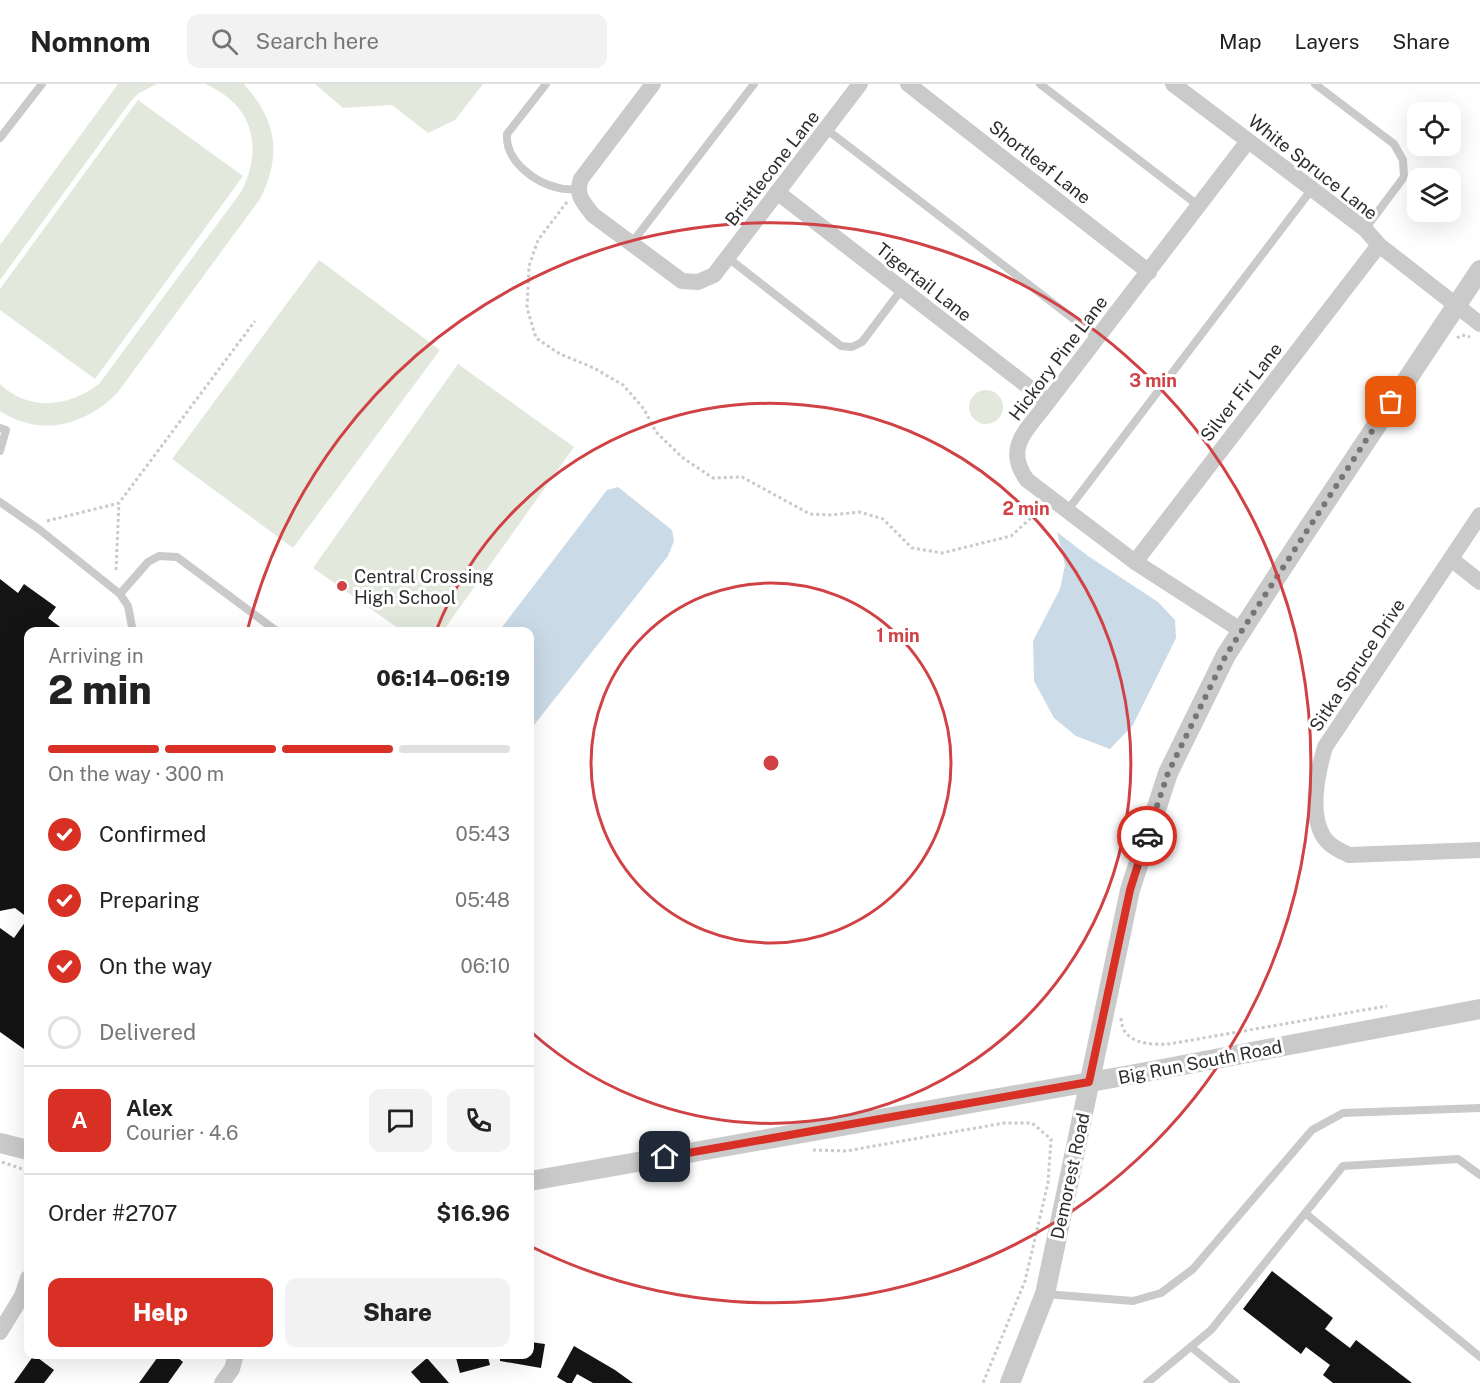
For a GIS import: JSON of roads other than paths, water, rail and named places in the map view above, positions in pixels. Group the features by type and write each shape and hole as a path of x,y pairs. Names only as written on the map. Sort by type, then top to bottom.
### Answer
{"street":[{"path":"631,244 593,215 582,202 578,189 581,179 653,84"},
{"name":"Bristlecone Lane","path":"631,244 682,281 698,282 714,275 861,84"},
{"name":"Shortleaf Lane","path":"908,84 1149,272"},
{"name":"White Spruce Lane","path":"1173,84 1365,229 1379,245 1456,305 1478,327"},
{"name":"Hickory Pine Lane","path":"1242,631 1135,562 1027,480 1018,468 1016,454 1018,443 1048,402 1248,141"},
{"name":"Tigertail Lane","path":"777,192 1048,402"},
{"name":"Silver Fir Lane","path":"1135,562 1379,245"},
{"name":"Demorest Road","path":"1010,1383 1045,1294 1130,890 1168,773 1226,655 1480,270"},
{"name":"Sitka Spruce Drive","path":"1480,515 1326,747 1316,789 1316,815 1322,835 1334,848 1349,855 1480,850"},
{"path":"1450,559 1480,582"},
{"name":"Big Run South Road","path":"534,1180 1089,1082 1480,1009"},
{"path":"0,1143 24,1149"},
{"path":"0,1332 24,1290"},
{"path":"222,1383 232,1369 235,1359"}],"lane":[{"path":"0,138 42,84"},
{"path":"546,84 507,135 506,145 513,158 528,173 544,183 560,189 578,189"},
{"path":"631,244 754,84"},
{"path":"1040,84 1199,206"},
{"path":"1315,84 1394,144 1403,160 1404,177 1365,229"},
{"path":"826,129 1097,337"},
{"path":"1067,511 1312,189"},
{"path":"727,257 841,346 852,347 862,342 902,289"},
{"path":"0,428 6,430 0,451"},
{"path":"0,502 40,530 120,594 128,606 132,627"},
{"path":"120,594 148,562 159,556 177,556 271,627"},
{"path":"1045,1294 1133,1301 1161,1293 1193,1269 1312,1130 1343,1113 1480,1108"},
{"path":"1146,1383 1211,1330 1343,1166 1458,1159 1480,1175"},
{"path":"1305,1213 1480,1357"},
{"path":"1191,1347 1236,1383"}],"water":[{"path":"618,487 672,530 674,541 668,556 534,725 534,627 502,627 607,490"},
{"path":"1057,532 1088,556 1158,602 1175,620 1176,638 1133,725 1110,749 1076,736 1054,718 1034,681 1033,641 1060,589 1065,565"}],"place":[{"name":"Central Crossing High School","path":"342,586"}]}
